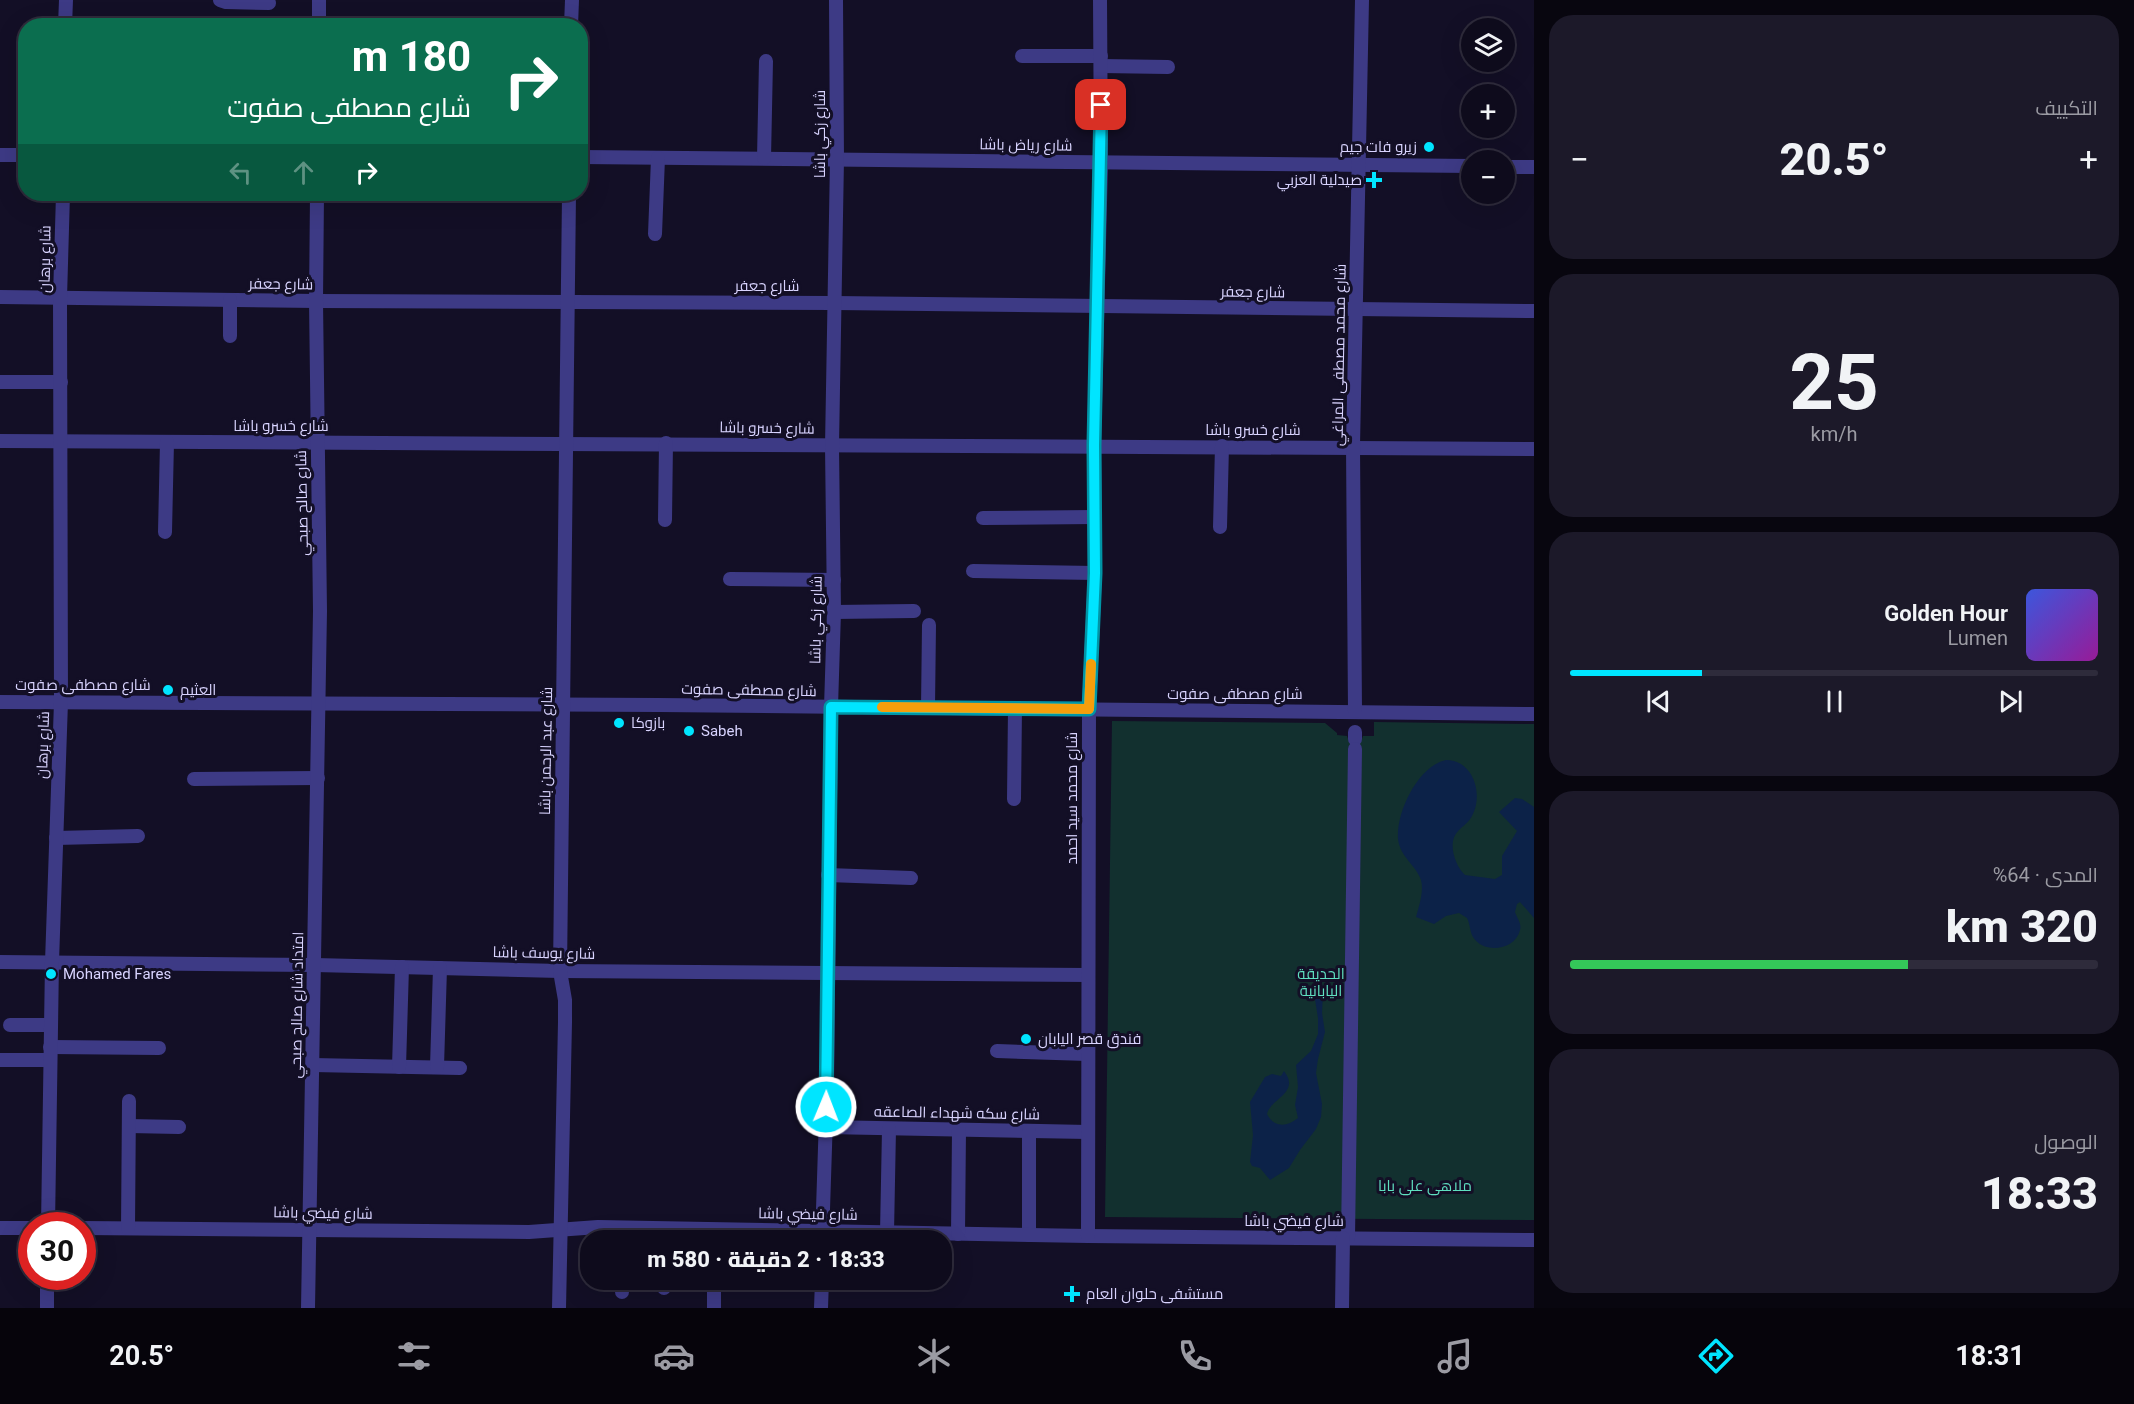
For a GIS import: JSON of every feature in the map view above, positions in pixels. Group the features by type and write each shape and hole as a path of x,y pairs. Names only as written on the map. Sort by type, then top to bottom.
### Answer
{"street":[{"path":"65,18 66,0"},
{"path":"220,0 269,3"},
{"path":"319,18 320,0"},
{"path":"571,18 572,0"},
{"name":"شارع زكي باشا","path":"822,1230 826,1127 828,875 834,612 832,446 837,159 836,0"},
{"name":"شارع محمد سيد احمد","path":"1088,1236 1089,709 1095,573 1094,445 1101,163 1100,0"},
{"name":"شارع محمد مصطفى المراغي","path":"1355,711 1353,446 1362,0"},
{"path":"1022,56 1168,67"},
{"path":"764,158 766,61"},
{"path":"0,154 18,155"},
{"name":"شارع رياض باشا","path":"588,157 1461,166"},
{"path":"655,234 658,158"},
{"path":"1515,166 1534,167"},
{"name":"شارع برهان","path":"48,1212 50,1025 61,702 60,298 63,201"},
{"name":"شارع صالح صبحي","path":"317,201 320,611 317,703"},
{"name":"شارع عبد الرحمن باشا","path":"560,1308 565,1000 560,970 569,201"},
{"name":"شارع جعفر","path":"0,297 1534,311"},
{"path":"230,300 230,336"},
{"path":"0,382 61,381"},
{"name":"شارع خسرو باشا","path":"0,441 1534,448"},
{"path":"165,532 167,442"},
{"path":"665,520 666,443"},
{"path":"1220,527 1222,446"},
{"path":"983,519 1094,517"},
{"path":"973,571 1095,573"},
{"path":"730,579 834,580"},
{"path":"834,612 914,611"},
{"path":"928,707 929,625"},
{"name":"شارع مصطفى صفوت","path":"0,702 563,704 1534,714"},
{"name":"امتداد شارع صالح صبحي","path":"308,1308 318,778 317,703"},
{"path":"1014,799 1015,708"},
{"path":"1342,1308 1355,740"},
{"path":"194,778 318,778"},
{"path":"56,838 138,836"},
{"path":"828,875 910,878"},
{"name":"شارع يوسف باشا","path":"0,962 1088,975"},
{"path":"399,1067 402,967"},
{"path":"437,1067 440,968"},
{"path":"9,1025 50,1025"},
{"path":"0,1060 50,1054 159,1048"},
{"path":"997,1051 1087,1054"},
{"path":"313,1065 460,1068"},
{"path":"128,1228 129,1101"},
{"path":"129,1126 179,1127"},
{"name":"شارع سكه شهداء الصاعقه","path":"826,1127 1088,1132"},
{"path":"887,1230 889,1129"},
{"path":"958,1234 959,1130"},
{"path":"1029,1131 1029,1235"},
{"path":"0,1228 18,1228"},
{"name":"شارع فيضي باشا","path":"96,1228 580,1231"},
{"name":"شارع فيضي باشا","path":"952,1234 1534,1240"},
{"path":"47,1290 47,1308"},
{"path":"714,1290 714,1308"},
{"path":"821,1308 822,1290"}],"green space":[{"name":"الحديقة اليابانية","path":"1112,721 1325,723 1337,735 1347,736 1348,739 1374,736 1374,722 1534,724 1534,1220 1105,1217"}],"water":[{"path":"1446,760 1463,766 1474,780 1476,789 1477,798 1472,816 1456,833 1453,841 1455,860 1465,875 1495,879 1502,875 1502,856 1517,831 1499,812 1515,798 1522,799 1534,807 1534,918 1520,902 1517,904 1515,912 1520,923 1520,930 1517,937 1506,946 1491,948 1478,942 1472,935 1467,918 1459,913 1446,916 1434,924 1416,917 1422,894 1421,880 1399,845 1398,828 1405,804 1418,781 1426,771"},
{"path":"1317,982 1320,983 1323,993 1322,1013 1325,1032 1316,1073 1322,1104 1321,1117 1316,1129 1289,1168 1270,1180 1260,1168 1252,1166 1250,1162 1253,1135 1250,1102 1265,1077 1272,1074 1281,1076 1284,1071 1289,1085 1267,1114 1273,1122 1281,1125 1298,1118 1295,1105 1298,1087 1296,1065 1311,1051 1318,1034 1313,987"}],"slow traffic":[{"path":"882,707 1089,709 1091,664"}],"place":[{"name":"زيرو فات جيم","path":"1429,147"},
{"name":"صيدلية العزبي","path":"1374,180"},
{"name":"العثيم","path":"168,690"},
{"name":"بازوكا","path":"619,723"},
{"name":"Sabeh","path":"689,731"},
{"name":"Mohamed Fares","path":"51,974"},
{"name":"فندق قصر اليابان","path":"1026,1039"},
{"name":"مستشفى حلوان العام","path":"1072,1294"}],"route":[{"path":"826,1107 831,707 1089,709 1095,573 1094,445 1101,105"}],"park label":[{"name":"ملاهى على بابا","path":"1425,1186"}]}
